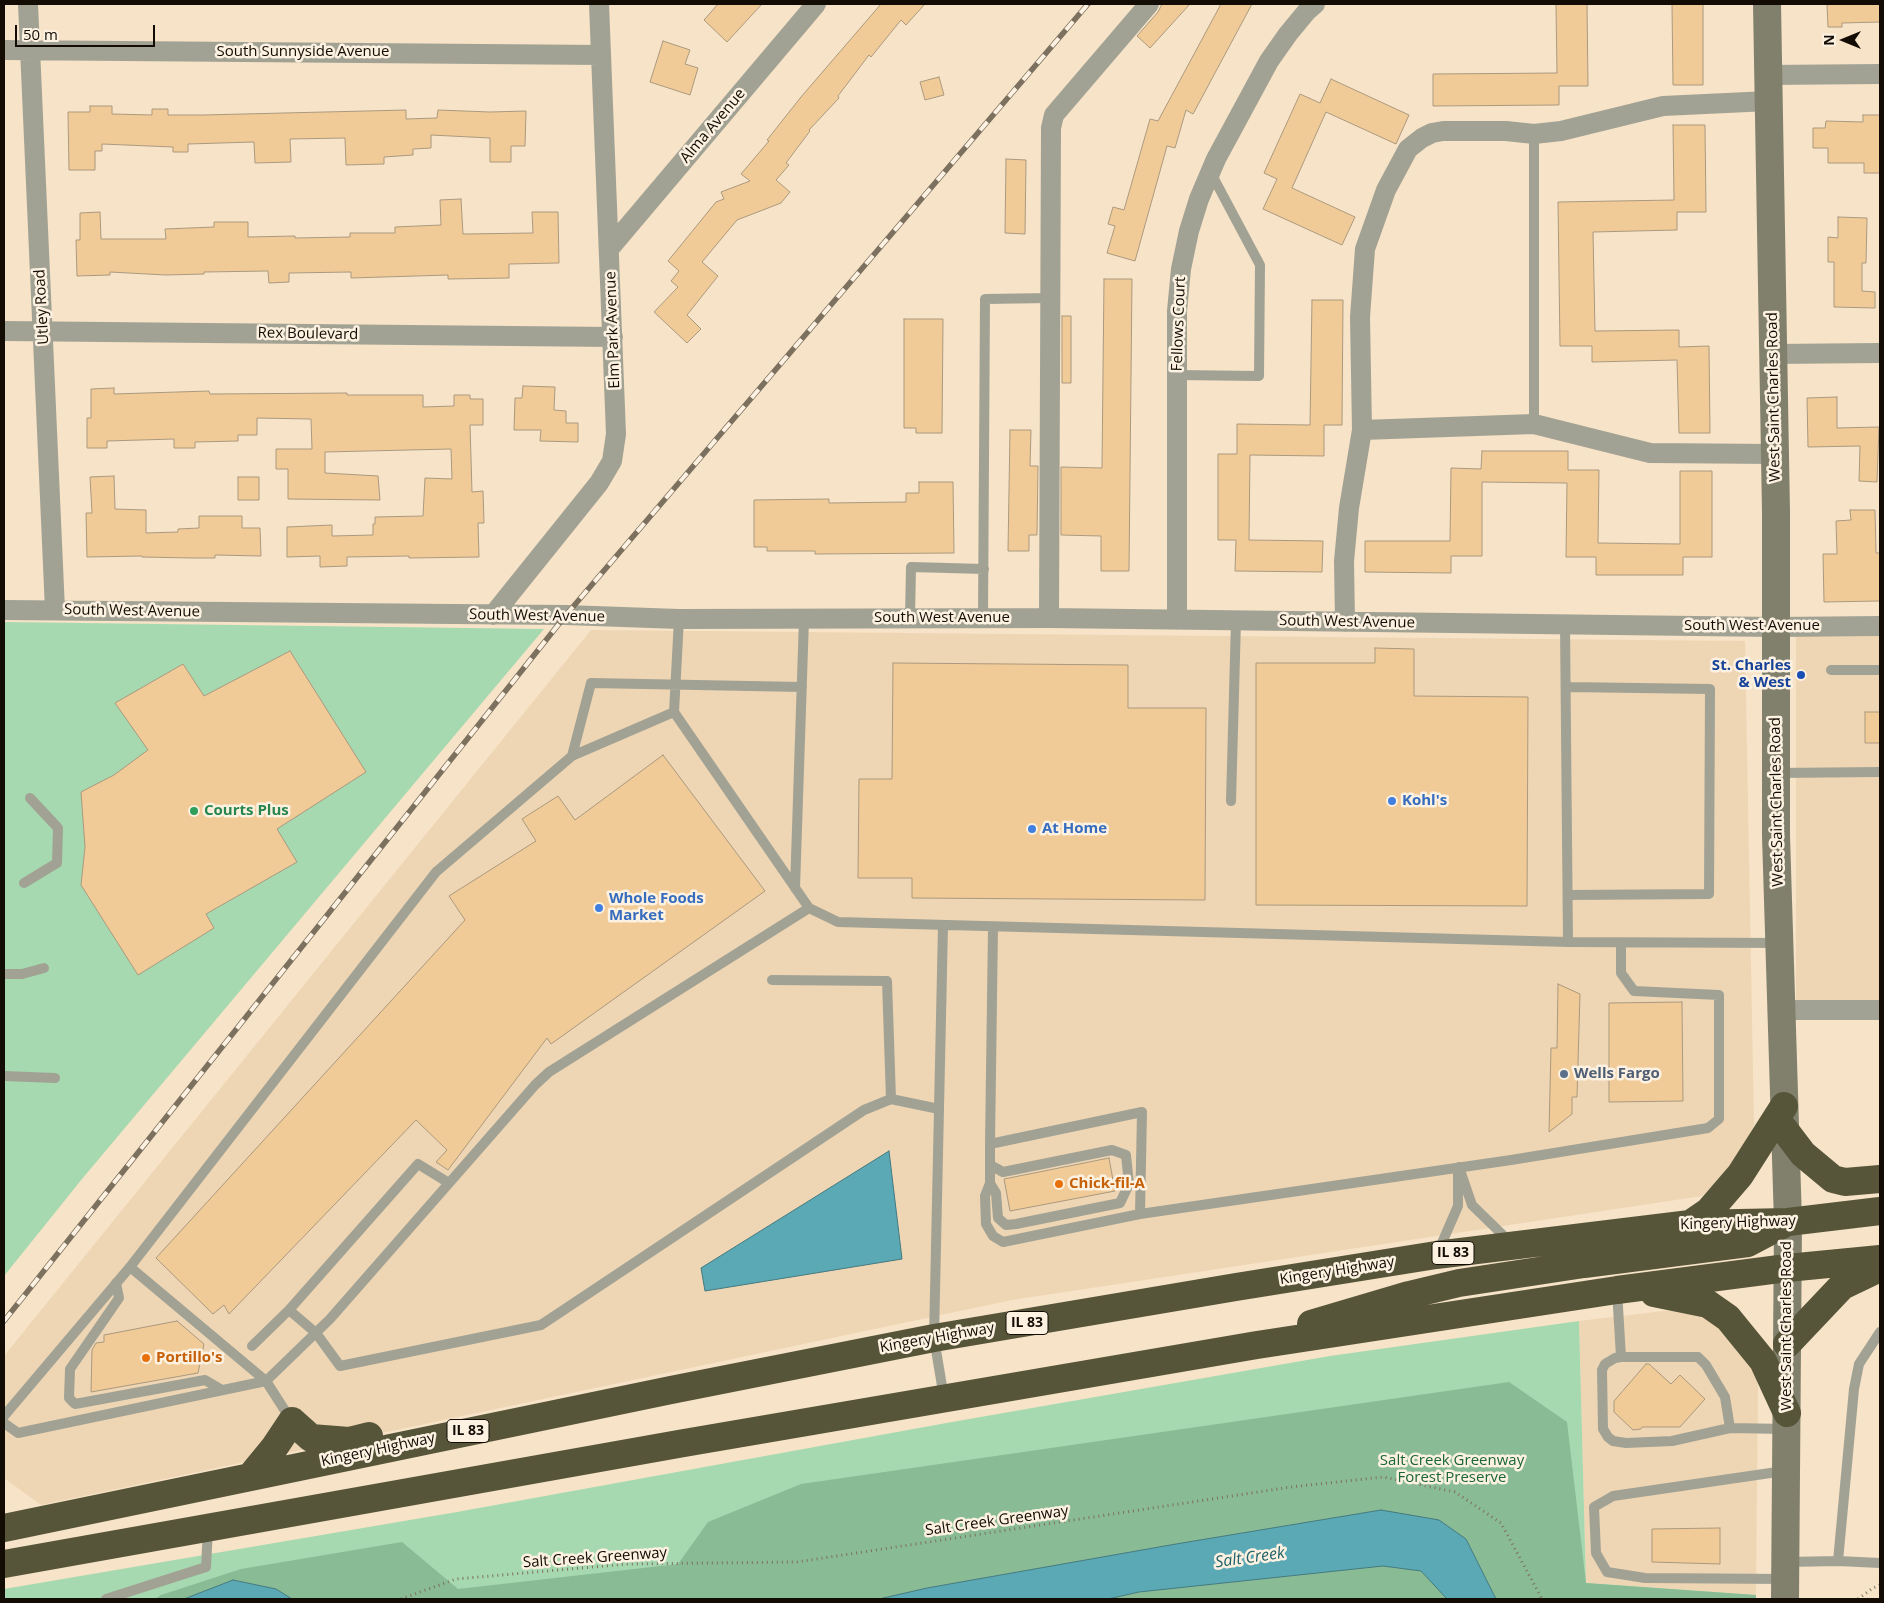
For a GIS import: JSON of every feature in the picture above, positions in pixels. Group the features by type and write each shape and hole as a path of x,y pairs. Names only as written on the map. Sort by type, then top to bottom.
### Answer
{"highway":[{"path":"1690,1224 1709,1210 1740,1175 1784,1118 1803,1154 1833,1179 1845,1182 1880,1179"},
{"name":"Kingery Highway","path":"4,1528 558,1413 934,1338 1436,1255 1690,1224 1788,1222 1880,1211"},
{"path":"1257,1345 1322,1320 1459,1283 1584,1264 1748,1243 1788,1222"},
{"path":"4,1564 944,1398 1257,1345 1625,1289 1787,1268 1880,1259"},
{"path":"1786,1344 1842,1286 1855,1278 1880,1268"},
{"path":"1625,1289 1708,1304 1728,1318 1763,1361 1786,1421"},
{"path":"251,1476 274,1448 292,1421 311,1438 349,1441 478,1413 558,1413"}],"main road":[{"name":"West Saint Charles Road","path":"1767,4 1775,454 1776,773 1779,943 1788,1222 1786,1580"}],"street":[{"name":"Utley Road","path":"28,4 55,610"},
{"name":"Elm Park Avenue","path":"493,615 598,483 612,460 616,434 599,4"},
{"name":"Alma Avenue","path":"609,249 816,4"},
{"path":"1049,618 1051,128 1054,115 1149,4"},
{"name":"Fellows Court","path":"1176,620 1177,311 1181,269 1189,231 1199,199 1211,172 1269,60 1306,11 1315,4"},
{"name":"South Sunnyside Avenue","path":"4,50 601,55"},
{"path":"1345,622 1344,561 1349,508 1362,430 1360,317 1365,249 1386,190 1408,149 1422,138 1432,133 1443,131 1506,131 1534,134 1561,131 1663,106 1769,88 1880,74"},
{"name":"Rex Boulevard","path":"4,331 613,337"},
{"path":"1772,354 1880,353"},
{"path":"1362,430 1534,424 1650,453 1775,454"},
{"name":"South West Avenue","path":"4,610 566,615 679,619 1049,618 1565,625 1880,626"},
{"path":"1781,1010 1880,1010"}],"lane":[{"path":"1534,134 1534,424"},
{"path":"1177,374 1259,376 1260,265 1211,172"},
{"path":"983,618 985,299 1050,298"},
{"path":"910,618 912,568 984,569"},
{"path":"679,619 674,712 808,908 838,922 1568,942 1779,943"},
{"path":"795,888 804,619"},
{"path":"1231,801 1236,621"},
{"path":"1565,625 1568,942"},
{"path":"1831,670 1880,670"},
{"path":"572,756 591,683 802,687"},
{"path":"1566,687 1710,689 1709,894 1568,895"},
{"path":"4,1416 130,1267 436,872 572,756 674,712"},
{"path":"1776,773 1880,772"},
{"path":"24,883 57,863 58,828 30,798"},
{"path":"4,1423 18,1433 266,1381 341,1307 535,1085 549,1072 808,908"},
{"path":"943,925 934,1338 944,1398"},
{"path":"993,926 990,1183 985,1196 986,1224 993,1236 1003,1242 1140,1214 1708,1128 1719,1119 1719,995 1634,991 1621,974 1621,943"},
{"path":"4,974 22,974 44,968"},
{"path":"772,980 887,981 891,1098"},
{"path":"4,1076 55,1078"},
{"path":"289,1310 316,1333 340,1366 541,1325 864,1110 891,1098 938,1108"},
{"path":"990,1144 1142,1112 1140,1214"},
{"path":"990,1165 1003,1172 1112,1150 1126,1155 1129,1184 1120,1203 1016,1224 1006,1224 998,1218 996,1193 990,1183"},
{"path":"252,1346 289,1310 418,1164 449,1183"},
{"path":"1459,1167 1472,1206 1513,1246"},
{"path":"1436,1255 1458,1206 1459,1167"},
{"path":"130,1267 266,1381 292,1421"},
{"path":"116,1283 119,1298 70,1369 69,1398 75,1404 205,1380 222,1390"},
{"path":"1621,1356 1625,1289"},
{"path":"1838,1561 1854,1389 1859,1364 1880,1332"},
{"path":"1730,1428 1725,1397 1706,1365 1698,1358 1621,1356 1609,1361 1602,1370 1603,1429 1613,1441 1626,1443 1672,1441 1730,1428 1786,1421"},
{"path":"1786,1471 1613,1496 1594,1507 1596,1553 1607,1572 1645,1578 1786,1580 1838,1561 1880,1563"},
{"path":"106,1599 206,1567 208,1528"}],"path":[{"name":"Salt Creek Greenway","path":"400,1599 456,1579 628,1564 797,1562 1291,1487 1383,1477 1455,1492 1501,1523 1542,1599"},
{"path":"1858,1599 1880,1585"}],"shaded area":[{"path":"591,630 1745,641 1754,1125 1735,1165 1702,1196 1012,1300 41,1505 4,1478 4,1356"},
{"path":"1796,635 1880,635 1880,1002 1796,1002"},
{"path":"1680,1309 1708,1312 1742,1353 1758,1381 1756,1595 1586,1583 1579,1321"}],"green space":[{"path":"4,622 544,629 82,1179 4,1276"},
{"name":"Salt Creek Greenway Forest Preserve","path":"1579,1321 1586,1583 1756,1595 1756,1599 4,1599 4,1589 457,1512 952,1422 1330,1356"},
{"path":"1509,1382 1567,1422 1586,1583 1756,1595 1756,1599 1496,1599 1466,1539 1381,1510 927,1588 879,1599 292,1599 276,1589 233,1580 184,1599 155,1599 161,1595 241,1569 402,1542 458,1589 678,1564 708,1522 801,1484"},
{"path":"1383,1566 1421,1571 1447,1599 1108,1599 1139,1592"}],"water":[{"path":"889,1151 902,1259 705,1291 701,1268"},
{"name":"Salt Creek","path":"1381,1510 1439,1520 1466,1539 1496,1599 1447,1599 1421,1571 1383,1566 1139,1592 1108,1599 879,1599 927,1588"},
{"path":"233,1580 276,1589 292,1599 184,1599"}],"building":[{"path":"718,4 762,4 727,42 704,20"},
{"path":"881,4 925,4 906,25 901,20 871,57 869,55 838,96 839,98 809,130 786,163 789,165 776,180 790,192 781,203 737,220 702,262 718,276 687,315 701,329 687,343 654,312 678,287 671,281 679,271 668,261 716,202 724,199 721,192 750,181 741,174 769,141 767,140 801,97"},
{"path":"1162,4 1190,4 1150,48 1137,36 1158,12"},
{"path":"1221,4 1252,4 1193,114 1186,110 1175,148 1167,146 1135,261 1107,253 1115,226 1108,224 1113,207 1124,210 1150,119 1158,121"},
{"path":"1556,4 1587,4 1588,86 1559,86 1559,105 1433,106 1433,74 1557,73"},
{"path":"1672,4 1703,4 1703,85 1673,85"},
{"path":"1827,4 1880,4 1880,22 1842,23 1842,27 1828,27"},
{"path":"663,41 690,50 685,64 698,68 690,95 650,82"},
{"path":"939,77 944,95 925,100 920,82"},
{"path":"1331,79 1409,115 1396,144 1326,112 1292,188 1355,217 1342,245 1263,209 1277,179 1264,173 1300,94 1320,103"},
{"path":"90,106 112,106 112,114 152,115 152,109 168,109 168,115 406,110 406,119 437,118 438,110 526,111 525,146 511,146 511,162 490,162 490,138 431,135 431,148 413,149 413,155 384,157 384,164 346,165 345,138 290,139 291,162 255,163 254,142 188,144 188,152 173,152 173,147 102,144 102,151 95,151 95,170 69,170 68,112 90,112"},
{"path":"1863,115 1880,115 1880,173 1864,173 1864,163 1828,163 1828,148 1813,148 1813,128 1825,128 1826,121 1863,122"},
{"path":"1673,125 1705,125 1706,212 1677,212 1677,230 1593,232 1595,331 1679,330 1679,347 1709,346 1710,433 1679,433 1677,360 1592,362 1592,346 1560,346 1558,202 1674,200"},
{"path":"1006,159 1026,160 1025,234 1005,233"},
{"path":"461,199 463,234 533,233 532,212 558,212 559,263 509,264 509,278 448,279 448,275 351,278 351,272 289,273 289,282 269,283 268,271 204,272 204,274 166,275 110,272 110,275 77,276 76,240 80,240 80,213 100,212 101,239 166,239 165,229 214,227 214,222 248,222 248,237 350,237 350,233 395,233 395,227 441,225 440,200"},
{"path":"1838,217 1867,218 1866,263 1862,263 1862,291 1875,292 1875,308 1834,307 1834,262 1828,262 1828,237 1838,238"},
{"path":"1104,279 1132,279 1129,571 1101,571 1101,536 1061,535 1061,467 1102,468"},
{"path":"1312,300 1343,300 1342,425 1324,425 1324,456 1250,455 1249,540 1323,541 1322,572 1235,571 1236,540 1218,540 1218,454 1237,454 1237,424 1310,425"},
{"path":"1062,316 1071,316 1071,383 1062,383"},
{"path":"904,319 943,319 942,433 916,433 916,428 904,428"},
{"path":"523,386 555,387 554,410 566,411 566,423 578,423 578,442 540,441 541,430 514,430 515,398 522,398"},
{"path":"114,388 114,394 209,391 210,394 347,393 347,395 423,395 423,407 454,406 454,395 470,395 470,399 483,399 483,425 470,425 472,492 483,491 484,523 478,523 479,557 347,557 347,566 320,567 320,556 287,557 287,527 332,525 332,536 373,535 375,517 423,516 425,478 452,479 451,449 325,452 325,473 378,476 380,500 288,499 288,469 276,469 276,449 312,449 311,419 257,418 257,435 238,435 238,441 195,442 195,448 174,448 174,439 107,441 107,448 87,448 87,418 91,418 91,389"},
{"path":"1837,397 1837,428 1879,427 1877,482 1859,481 1860,446 1808,447 1807,398"},
{"path":"1010,430 1031,430 1030,466 1038,466 1037,535 1029,535 1029,551 1008,551"},
{"path":"1482,451 1568,451 1568,470 1599,470 1598,543 1680,544 1680,471 1712,471 1712,557 1683,557 1683,575 1596,575 1596,557 1566,557 1567,483 1482,482 1482,556 1451,556 1451,573 1365,572 1365,541 1450,541 1451,468 1481,469"},
{"path":"114,476 115,509 146,510 146,533 178,532 178,529 199,528 199,516 242,516 242,528 260,528 261,556 215,555 215,558 87,557 86,513 92,513 90,477"},
{"path":"238,477 259,477 259,500 238,500"},
{"path":"919,482 953,482 954,553 815,554 815,551 767,551 767,547 754,547 754,500 829,499 829,503 906,502 906,493 919,493"},
{"path":"1850,510 1875,510 1876,553 1880,553 1880,601 1824,602 1823,554 1837,554 1836,521 1851,520"},
{"name":"Kohl's","path":"1375,648 1414,649 1414,696 1528,697 1527,906 1256,905 1256,663 1375,663"},
{"name":"Courts Plus","path":"290,651 366,772 277,829 297,862 206,914 214,928 138,975 81,885 85,847 81,792 114,775 148,750 115,703 183,664 204,696"},
{"name":"At Home","path":"893,663 1128,665 1128,708 1206,708 1205,900 912,898 912,878 858,878 859,779 892,779"},
{"path":"1865,712 1880,712 1880,743 1865,743"},
{"path":"663,755 765,891 551,1044 547,1038 448,1170 436,1162 447,1150 416,1120 229,1314 224,1305 213,1314 156,1258 465,920 449,896 536,841 522,819 558,796 575,820"},
{"name":"Wells Fargo","path":"1558,984 1580,994 1577,1097 1572,1097 1572,1114 1549,1132 1551,1048 1557,1048"},
{"path":"1682,1002 1683,1101 1609,1102 1609,1003"},
{"name":"Chick-fil-A","path":"1109,1158 1115,1191 1010,1211 1004,1179"},
{"name":"Portillo's","path":"177,1321 204,1344 198,1373 91,1392 92,1350 96,1343 104,1342 104,1335"},
{"path":"1646,1364 1649,1364 1671,1384 1680,1375 1705,1399 1680,1427 1642,1427 1641,1429 1633,1430 1614,1412 1614,1401"},
{"path":"1720,1528 1720,1564 1652,1562 1652,1529"}],"railway":[{"path":"4,1321 566,615 1088,4"}],"place":[{"name":"St. Charles & West","path":"1801,675"},
{"name":"Kohl's","path":"1392,801"},
{"name":"Courts Plus","path":"194,811"},
{"name":"At Home","path":"1032,829"},
{"name":"Whole Foods Market","path":"599,908"},
{"name":"Wells Fargo","path":"1564,1074"},
{"name":"Chick-fil-A","path":"1059,1184"},
{"name":"Portillo's","path":"146,1358"}]}
